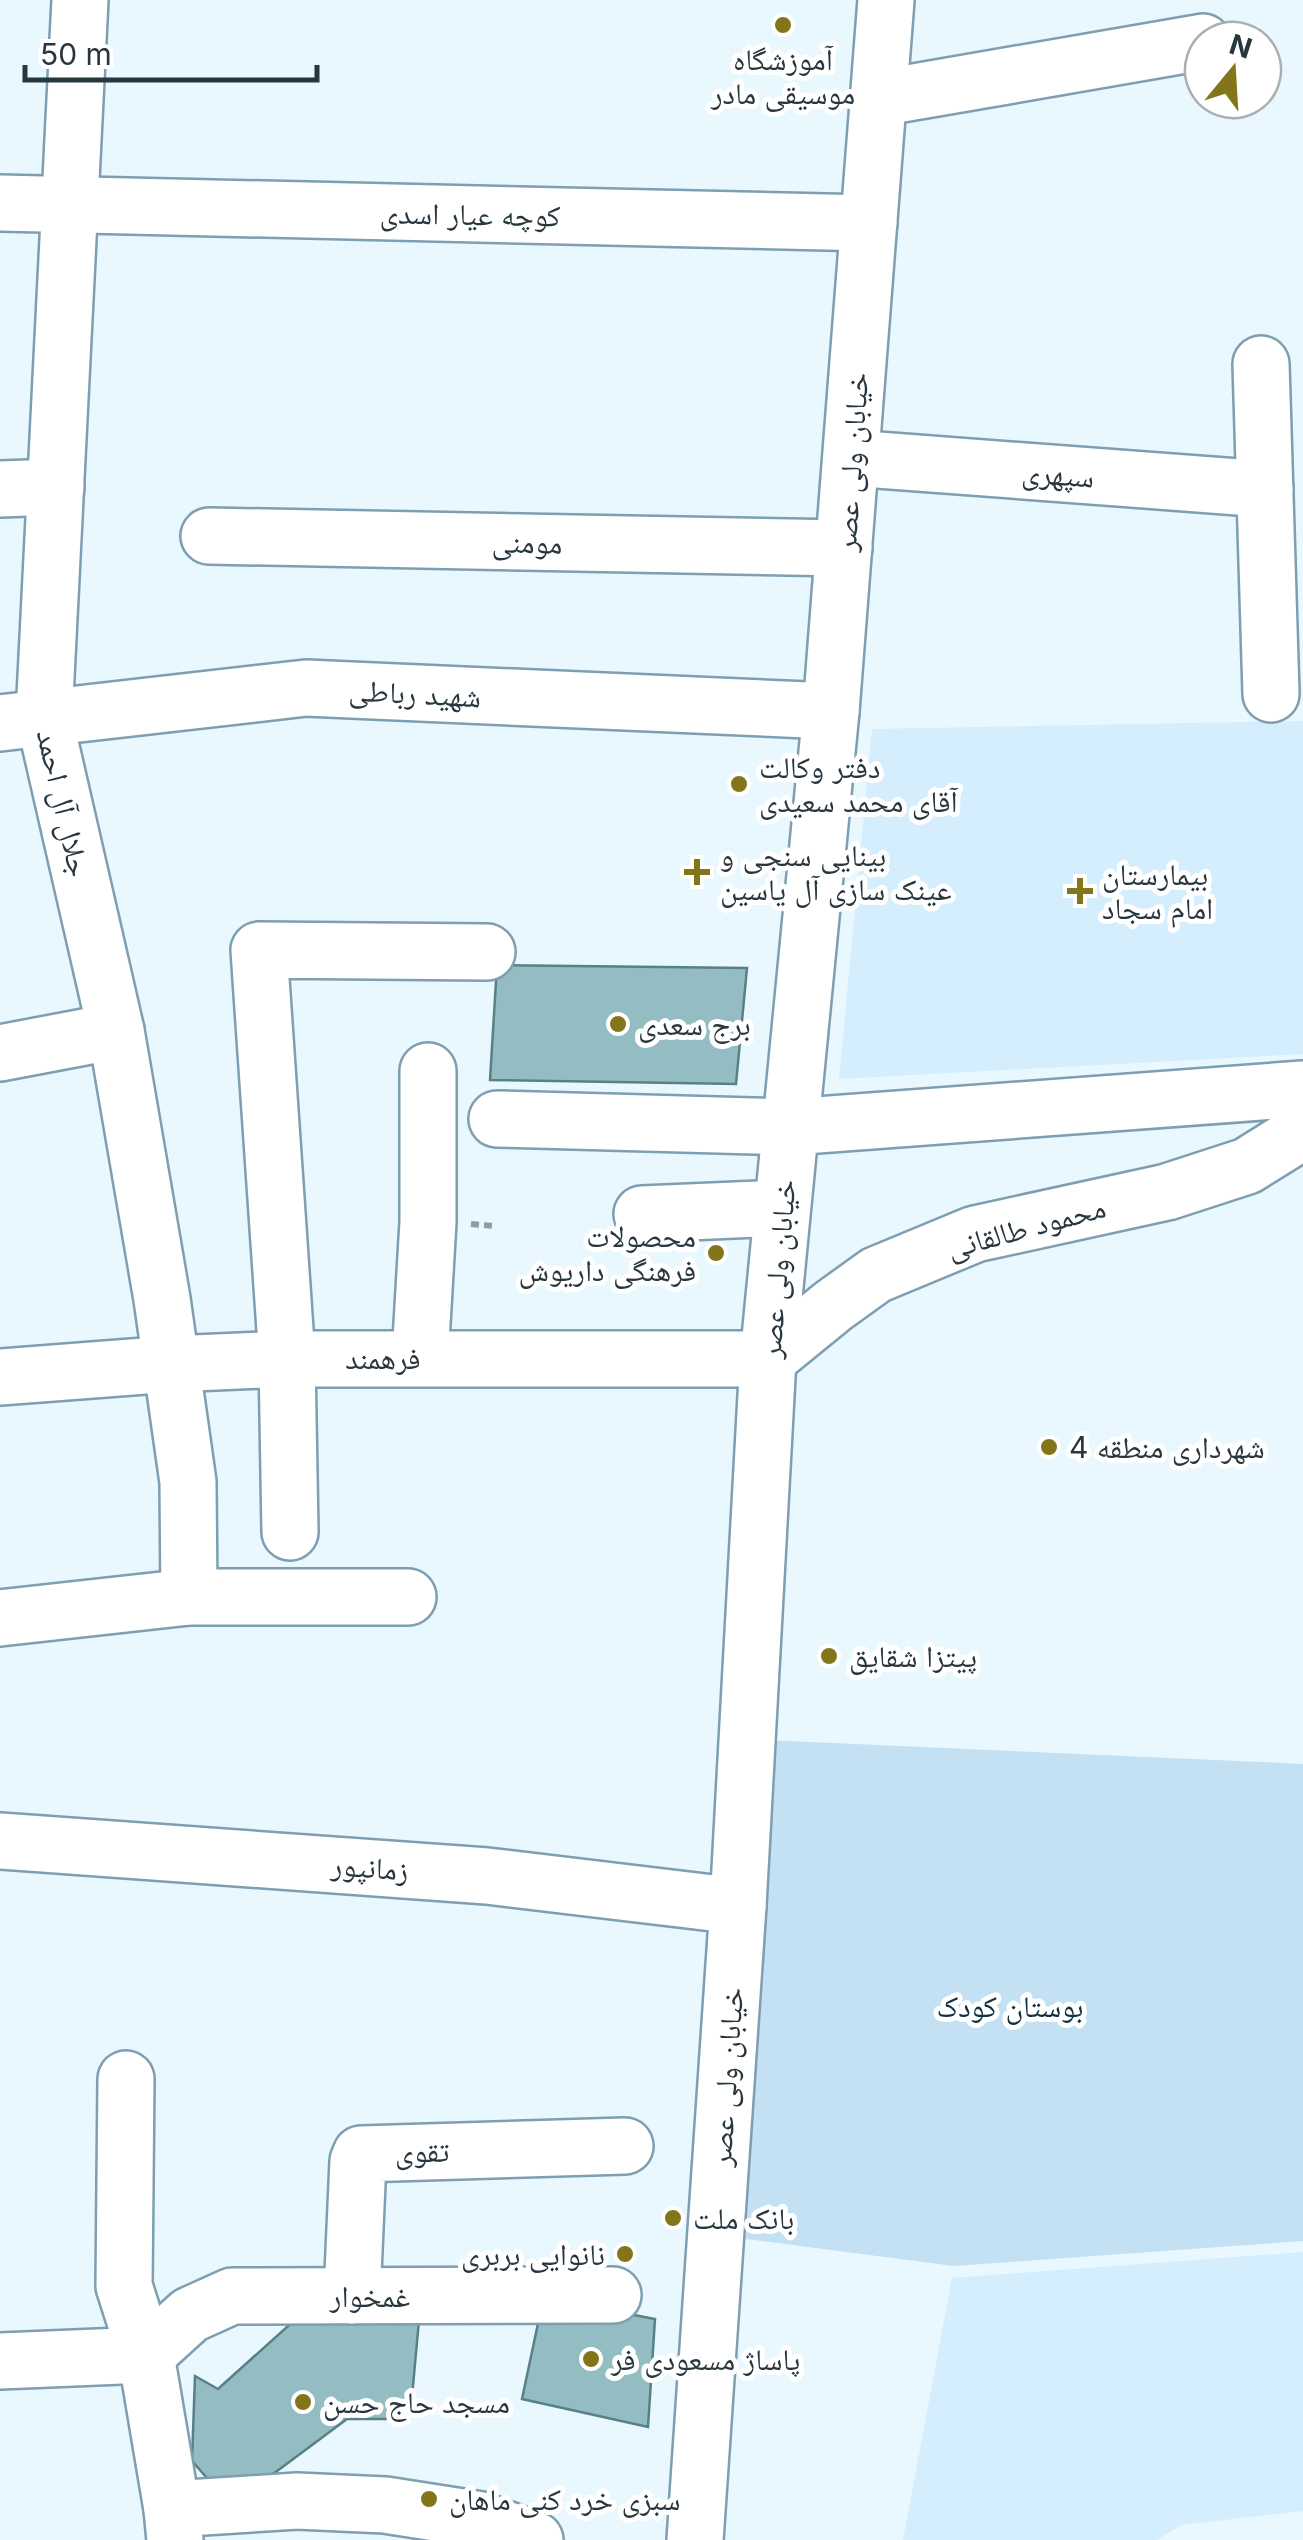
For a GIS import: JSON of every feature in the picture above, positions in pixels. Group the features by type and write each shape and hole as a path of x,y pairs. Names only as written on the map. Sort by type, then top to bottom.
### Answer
{"street":[{"name":"جلال آل احمد","path":"80,0 56,487 22,720 116,1030 162,1299 188,1482 189,1597"},
{"name":"خیابان ولی عصر","path":"695,2540 738,1906 768,1359 831,711 886,0"},
{"path":"879,98 1183,45"},
{"name":"کوچه عیار اسدی","path":"0,202 870,223"},
{"path":"1261,364 1272,694"},
{"name":"سپهری","path":"851,458 1265,489"},
{"path":"0,489 56,487"},
{"name":"مومنی","path":"209,536 844,548"},
{"name":"شهید رباطی","path":"22,720 306,688 831,711"},
{"path":"290,1532 287,1359 260,950 487,952"},
{"path":"0,1053 116,1030"},
{"path":"420,1358 428,1222 428,1071"},
{"path":"497,1119 790,1128 1303,1088"},
{"name":"محمود طالقانی","path":"768,1359 876,1275 974,1234 1168,1192 1247,1166 1303,1131"},
{"path":"642,1214 782,1208"},
{"name":"فرهمند","path":"0,1377 287,1359 768,1359"},
{"path":"0,1618 189,1597 408,1596"},
{"name":"زمانپور","path":"0,1841 487,1876 738,1906"},
{"path":"126,2080 124,2286 146,2355 173,2525 297,2501 385,2505 482,2520 534,2540"},
{"name":"تقوی","path":"352,2296 361,2154 626,2146"},
{"name":"غمخوار","path":"146,2355 190,2315 232,2296 613,2295"},
{"path":"0,2361 146,2355"}],"shaded area":[{"name":"بیمارستان امام سجاد","path":"1303,721 1303,1054 839,1079 872,729"},
{"path":"1303,2252 1303,2511 1181,2525 1157,2540 903,2540 952,2278"}],"green space":[{"name":"بوستان کودک","path":"765,1740 1303,1764 1303,2241 954,2266 746,2239"}],"building":[{"name":"برج سعدی","path":"497,965 747,968 736,1084 490,1080"},
{"name":"پاساژ مسعودی فر","path":"608,2310 655,2319 648,2427 522,2399 540,2314"},
{"name":"مسجد حاج حسن","path":"298,2317 419,2320 410,2419 347,2419 269,2477 214,2486 192,2461 195,2376 218,2389"}],"place":[{"name":"آموزشگاه موسیقی مادر","path":"783,25"},
{"name":"دفتر وکالت آقای محمد سعیدی","path":"739,784"},
{"name":"بینایی سنجی و عینک سازی آل یاسین","path":"697,872"},
{"name":"بیمارستان امام سجاد","path":"1080,891"},
{"name":"برج سعدی","path":"618,1024"},
{"name":"محصولات فرهنگی داریوش","path":"716,1253"},
{"name":"شهرداری منطقه 4","path":"1049,1447"},
{"name":"پیتزا شقایق","path":"829,1656"},
{"name":"بانک ملت","path":"673,2218"},
{"name":"نانوایی بربری","path":"625,2254"},
{"name":"پاساژ مسعودی فر","path":"591,2359"},
{"name":"مسجد حاج حسن","path":"303,2402"},
{"name":"سبزی خرد کنی ماهان","path":"429,2499"}]}
